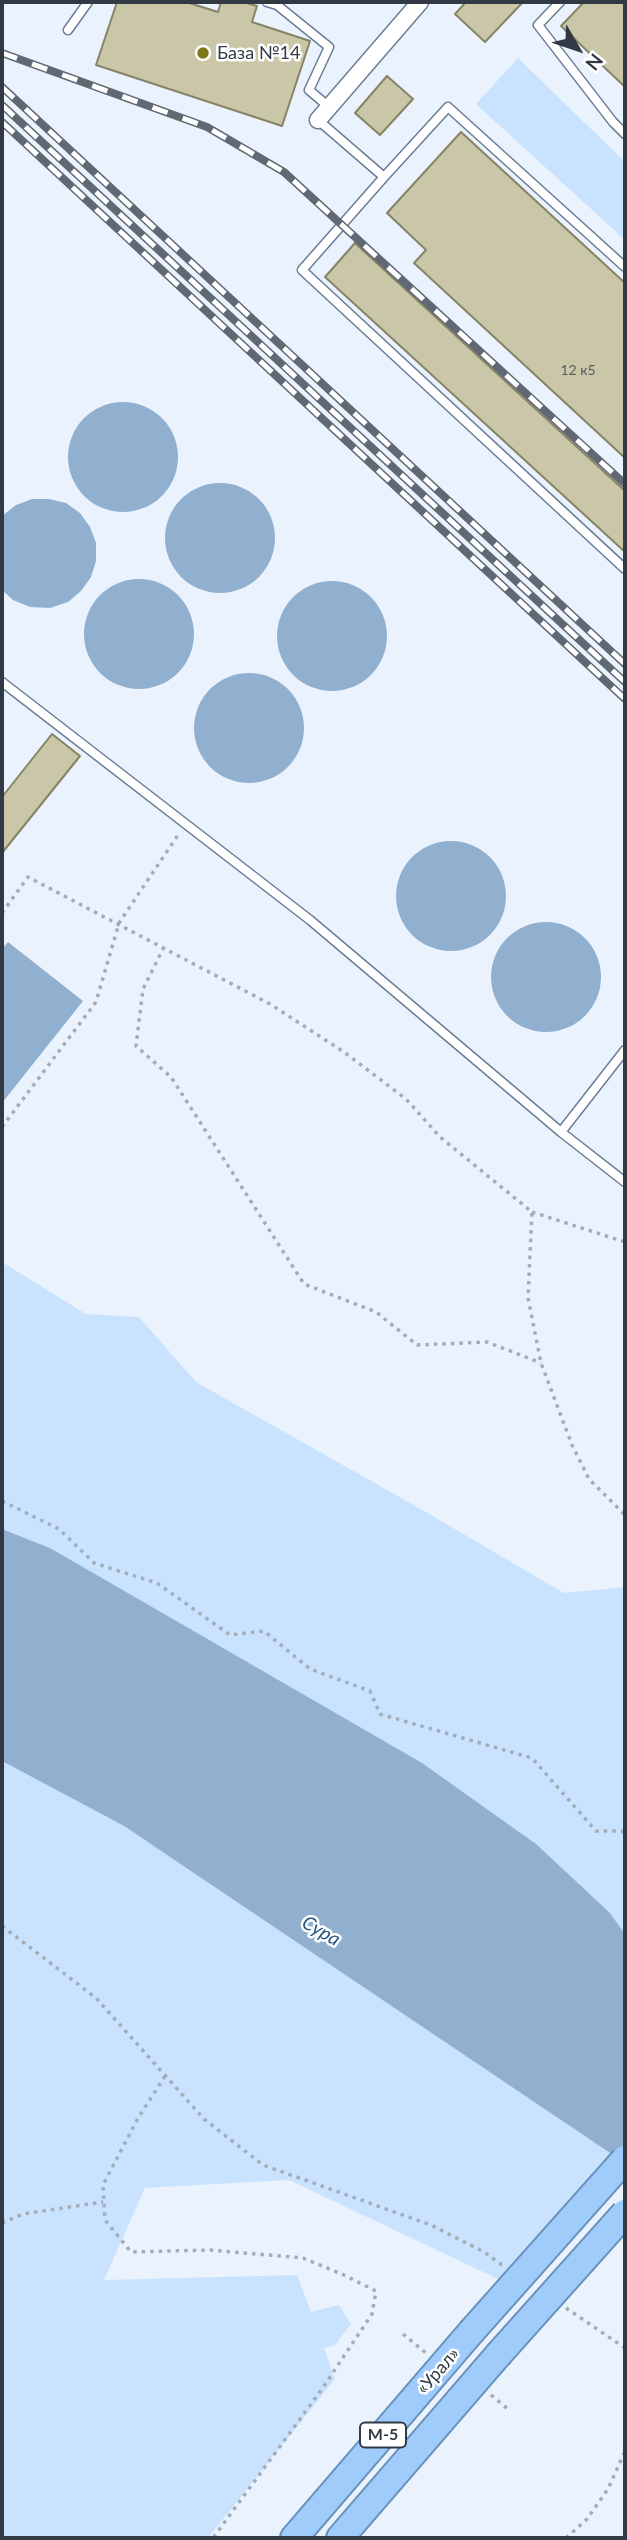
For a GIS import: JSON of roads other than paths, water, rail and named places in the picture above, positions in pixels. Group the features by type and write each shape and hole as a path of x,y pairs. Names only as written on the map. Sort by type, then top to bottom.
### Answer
{"highway":[{"name":"«Урал»","path":"294,2538 471,2332 625,2159"},
{"name":"«Урал»","path":"340,2538 625,2213"}],"street":[{"path":"318,120 418,3"}],"lane":[{"path":"68,30 88,2"},
{"path":"267,2 277,5 329,47 309,90 330,107"},
{"path":"560,2 538,24 612,122 625,134"},
{"path":"625,267 448,107 302,270 625,569"},
{"path":"318,120 384,177"},
{"path":"2,682 310,920 561,1132 625,1182"},
{"path":"561,1132 625,1050"}],"water":[{"path":"123,402 144,407 162,418 173,436 178,457 173,478 162,496 144,507 123,512 102,507 84,496 73,478 68,457 73,436 84,418 102,407"},
{"path":"220,483 241,488 259,499 270,517 275,538 270,559 259,577 241,588 220,593 199,588 181,577 170,559 165,538 170,517 181,499 199,488"},
{"path":"32,499 66,503 80,513 90,527 96,543 96,561 91,577 81,591 68,602 50,608 30,607 13,600 2,590 2,516 16,505"},
{"path":"139,579 160,584 178,595 189,613 194,634 189,655 178,673 160,684 139,689 118,684 100,673 89,655 84,634 89,613 100,595 118,584"},
{"path":"332,581 353,586 371,597 382,615 387,636 382,657 371,675 353,686 332,691 311,686 293,675 282,657 277,636 282,615 293,597 311,586"},
{"path":"249,673 270,678 288,689 299,707 304,728 299,749 288,767 270,778 249,783 228,778 210,767 199,749 194,728 199,707 210,689 228,678"},
{"path":"451,841 472,846 490,857 501,875 506,896 501,917 490,935 472,946 451,951 430,946 412,935 401,917 396,896 401,875 412,857 430,846"},
{"path":"546,922 567,927 585,938 596,956 601,977 596,998 585,1016 567,1027 546,1032 525,1027 507,1016 496,998 491,977 496,956 507,938 525,927"},
{"path":"8,942 83,1001 2,1103 2,949"},
{"name":"Сура","path":"2,1529 50,1548 422,1763 536,1844 610,1913 625,1934 625,2163 124,1826 2,1761"}],"railway":[{"path":"2,53 207,127 284,172 625,484"},
{"path":"2,87 625,664"},
{"path":"2,105 625,682"},
{"path":"2,122 625,699"}],"place":[{"name":"База №14","path":"203,53"}]}
